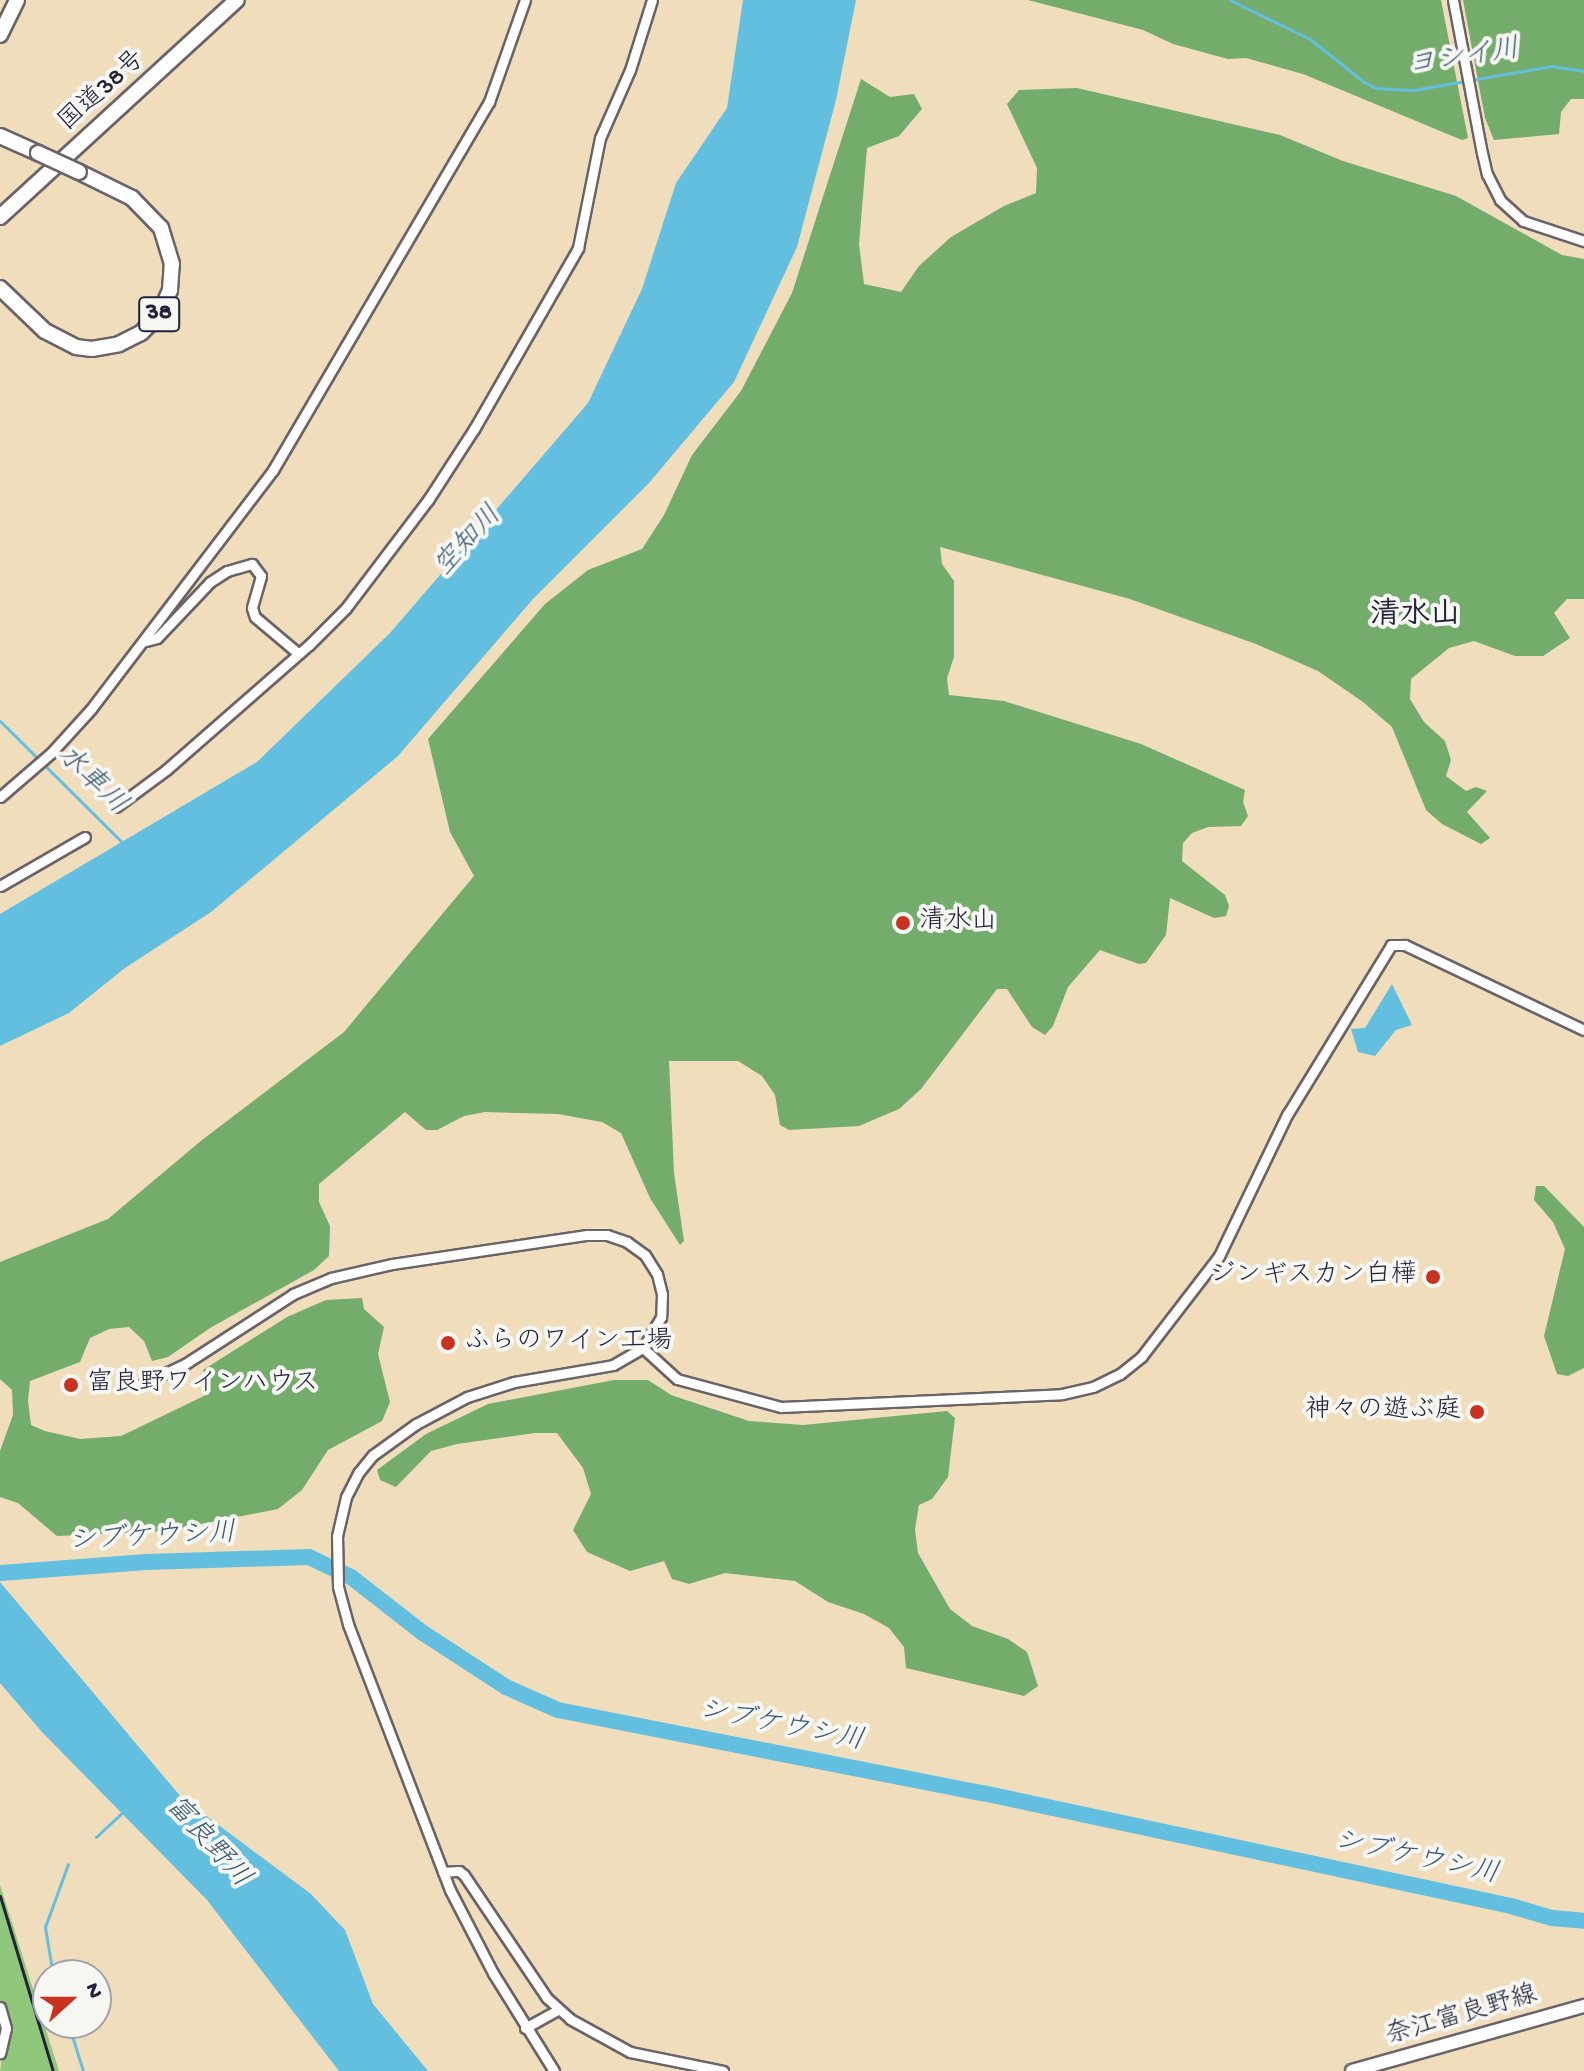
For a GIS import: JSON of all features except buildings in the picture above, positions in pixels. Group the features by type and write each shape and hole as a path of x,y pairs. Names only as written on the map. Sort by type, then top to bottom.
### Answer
{"highway":[{"path":"0,35 17,0"},
{"name":"国道38号","path":"0,217 237,0"},
{"name":"38","path":"0,136 132,198 161,228 172,264 170,290 159,315 141,333 119,344 92,349 76,347 45,331 0,288"}],"main road":[{"name":"奈江富良野線","path":"1352,2071 1584,2006"}],"street":[{"path":"0,797 73,731 146,641 273,470 326,386 489,102 525,0"},
{"path":"116,807 166,770 299,654 346,608 428,500 474,429 578,248 600,138 630,70 652,0"},
{"path":"1454,2 1487,174 1507,209 1523,221 1584,241"},
{"path":"146,641 157,638 210,582 227,571 252,564 261,576 252,608 255,617 299,654"},
{"path":"0,886 85,837"},
{"path":"643,1348 677,1379 781,1407 1062,1394 1093,1387 1120,1374 1142,1356 1219,1256 1287,1115 1391,945 1405,945 1584,1030"},
{"path":"140,1385 185,1364 293,1294 331,1278 392,1264 587,1235 607,1235 627,1242 645,1255 657,1274 662,1294 661,1317 643,1348 613,1365 481,1392 416,1424 383,1447 359,1472 342,1508 337,1536 336,1565 342,1604 443,1872 474,1939 525,2028 554,2071"},
{"path":"443,1872 459,1871 464,1875 515,1953 558,2010 630,2052 723,2071"},
{"path":"0,2007 6,2028 0,2053"},
{"path":"525,2028 558,2010"}],"green space":[{"path":"1028,0 1441,0 1468,138 1462,140 1303,74 1246,58 1228,59 1173,44 1143,30"},
{"path":"1463,0 1584,0 1584,99 1571,99 1561,112 1559,134 1494,140 1485,118"},
{"path":"861,79 890,97 914,94 922,109 899,136 867,148 859,244 864,284 901,292 919,266 951,237 1004,206 1036,193 1037,168 1007,104 1019,90 1077,88 1280,135 1343,161 1456,196 1562,255 1584,259 1584,599 1567,599 1554,613 1570,638 1543,656 1515,656 1474,641 1449,648 1411,679 1410,699 1424,722 1445,741 1451,760 1446,776 1466,791 1476,787 1487,791 1467,812 1490,838 1481,844 1442,824 1426,810 1392,727 1363,702 1318,671 1256,644 1130,599 940,547 942,564 954,581 954,657 947,678 949,695 1004,701 1141,744 1245,790 1243,802 1248,816 1241,826 1208,827 1192,833 1183,843 1182,861 1225,895 1229,906 1226,916 1214,918 1170,898 1166,935 1146,963 1139,964 1100,950 1068,987 1053,1026 1045,1035 1032,1027 1007,989 997,989 921,1089 899,1109 859,1126 789,1130 780,1125 775,1095 762,1076 738,1061 669,1061 674,1173 684,1241 680,1245 650,1198 621,1133 602,1122 558,1114 485,1112 464,1116 437,1130 426,1130 405,1112 319,1184 319,1202 330,1226 329,1256 314,1270 210,1328 168,1357 152,1361 144,1341 129,1327 109,1329 90,1338 80,1362 30,1381 28,1401 31,1425 45,1431 80,1439 121,1436 206,1395 209,1384 203,1370 287,1317 326,1300 362,1298 364,1309 384,1327 378,1354 390,1402 382,1421 328,1450 302,1490 278,1509 164,1531 57,1536 18,1503 0,1497 0,1451 13,1415 12,1390 0,1379 0,1262 108,1219 202,1140 344,1032 474,876 450,832 428,739 545,604 588,570 642,549 664,515 692,455 741,391 792,293"},
{"path":"1536,1186 1544,1186 1584,1227 1584,1368 1568,1376 1557,1374 1544,1336 1565,1249 1553,1222 1534,1200"},
{"path":"614,1380 648,1380 671,1395 749,1421 803,1425 947,1411 955,1418 948,1477 932,1499 919,1505 915,1529 918,1553 950,1609 972,1626 1008,1639 1027,1652 1038,1686 1024,1696 906,1668 904,1647 889,1628 864,1614 828,1602 795,1581 725,1573 689,1584 672,1579 664,1561 630,1571 587,1552 573,1530 591,1494 583,1468 557,1433 535,1433 457,1444 431,1451 396,1487 380,1480 377,1470 426,1434 488,1404"},
{"path":"0,1885 32,1986 32,2039 49,2039 59,2071 0,2071 6,2028 0,2007"}],"water":[{"name":"空知川","path":"743,0 856,0 836,100 797,247 734,382 649,483 533,599 398,756 211,912 125,968 69,1013 0,1046 0,914 257,762 390,633 588,403 642,289 676,183 727,108"},
{"path":"1392,984 1412,1025 1396,1030 1375,1056 1358,1052 1351,1029 1365,1028"},
{"name":"富良野川","path":"0,1582 181,1797 311,1894 345,1930 373,2004 428,2071 339,2071 207,1900 42,1732 0,1683"}],"waterway":[{"name":"ヨシイ川","path":"1230,0 1310,39 1376,88 1413,90 1552,66 1584,71"},
{"name":"水車川","path":"0,721 125,845"},
{"name":"シブケウシ川","path":"0,1573 147,1562 309,1557 351,1577 423,1633 506,1687 558,1710 983,1793 1511,1906 1552,1918 1584,1921"},
{"path":"96,1837 122,1813"},
{"path":"50,1959 45,1927 68,1864"},
{"path":"73,2039 83,2071"}],"railway":[{"path":"0,1896 53,2071"}],"place":[{"name":"清水山","path":"903,923"},
{"name":"ジンギスカン白樺","path":"1433,1277"},
{"name":"ふらのワイン工場","path":"448,1343"},
{"name":"富良野ワインハウス","path":"71,1385"},
{"name":"神々の遊ぶ庭","path":"1477,1412"}],"district":[{"name":"清水山","path":"1415,617"}]}
